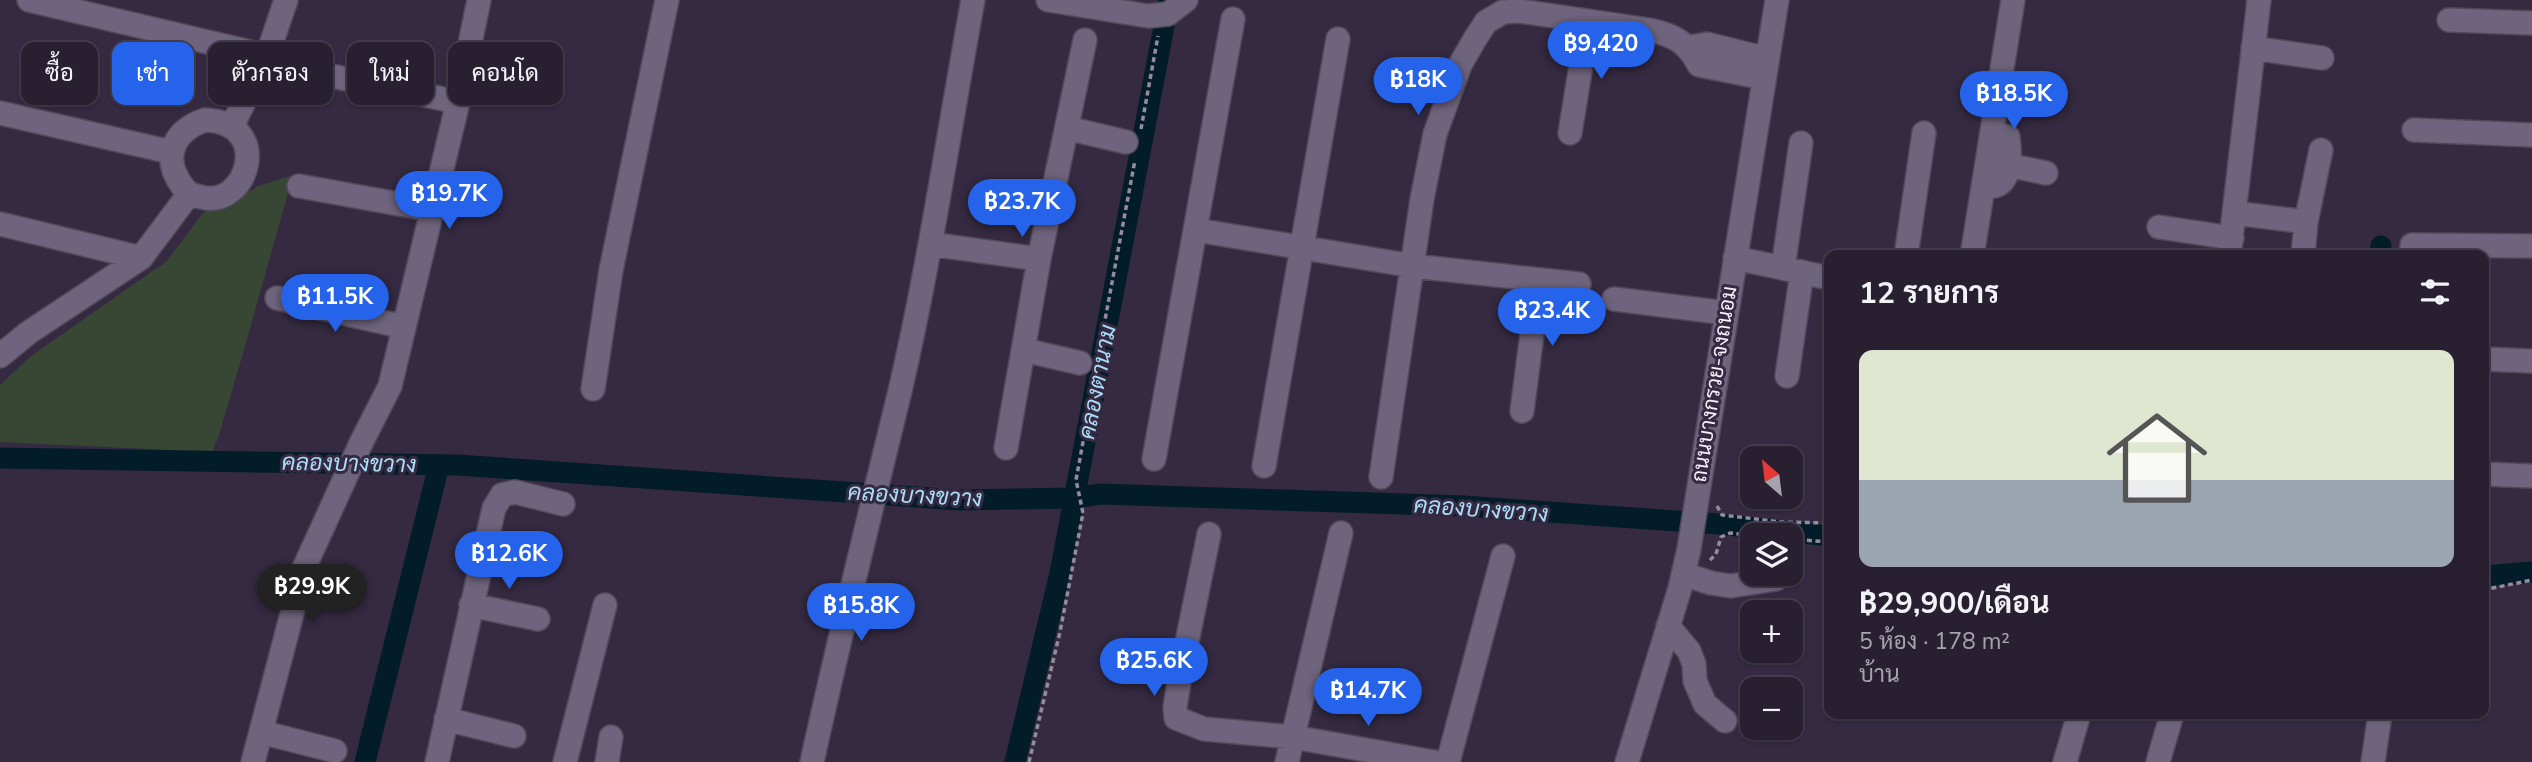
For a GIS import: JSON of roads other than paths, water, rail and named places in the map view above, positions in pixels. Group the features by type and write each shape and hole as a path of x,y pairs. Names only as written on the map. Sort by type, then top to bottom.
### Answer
{"street":[{"path":"29,0 208,42"},
{"path":"272,42 286,0"},
{"path":"470,42 479,0"},
{"path":"593,389 611,270 667,0"},
{"path":"812,762 881,460 900,390 930,244 973,0"},
{"path":"1048,0 1148,16 1168,14 1186,0"},
{"name":"ถนนบางกรวย-จงถนอม","path":"1627,762 1685,566 1776,0"},
{"path":"1973,250 2014,0"},
{"path":"2159,227 2231,247 2259,0"},
{"path":"1381,477 1422,199 1435,134 1460,65 1486,22 1503,12 1519,11 1664,33 1690,47 1707,44 1765,69"},
{"path":"1154,459 1233,19"},
{"path":"2449,20 2532,23"},
{"path":"1570,133 1588,22"},
{"path":"1264,466 1338,38"},
{"path":"1006,448 1039,259 1086,40"},
{"path":"2253,48 2322,58"},
{"path":"333,76 448,100"},
{"path":"232,126 242,105"},
{"path":"253,762 304,568 390,386 457,105"},
{"path":"0,113 171,152"},
{"path":"205,120 219,120 232,126 246,143 247,166 238,185 217,197 206,199 189,194 173,170 171,152 181,134 192,125 205,120"},
{"path":"1067,128 1134,144"},
{"path":"2414,130 2532,135"},
{"path":"1983,186 1998,184 2003,180 2008,165 2008,137 1992,132"},
{"path":"1907,250 1924,133"},
{"path":"1787,376 1801,143"},
{"path":"2304,250 2306,222 2320,150"},
{"path":"2008,165 2046,173"},
{"path":"299,186 432,210"},
{"path":"3,348 141,258 189,194"},
{"path":"2235,213 2306,222"},
{"path":"0,224 141,258"},
{"path":"1196,230 1413,266 1579,284"},
{"path":"930,244 1039,259"},
{"path":"2412,250 2412,245 2532,246"},
{"path":"1735,258 1824,277"},
{"path":"1522,411 1539,280"},
{"path":"277,298 404,327"},
{"path":"1614,299 1726,313"},
{"path":"1024,350 1091,365"},
{"path":"2489,359 2532,360"},
{"path":"2489,474 2532,476"},
{"path":"437,762 494,508 502,495 515,492 563,504"},
{"path":"1287,762 1341,533"},
{"path":"1209,534 1180,676 1176,718 1203,729 1293,737 1434,762"},
{"path":"1448,762 1503,556"},
{"path":"1685,566 1711,583 1740,585"},
{"path":"471,605 538,620"},
{"path":"565,762 605,605"},
{"path":"1668,626 1689,650 1694,664 1695,681 1705,704 1725,721"},
{"path":"446,719 514,736"},
{"path":"2065,762 2078,719"},
{"path":"2158,762 2171,719"},
{"path":"2373,762 2379,719"},
{"path":"261,732 335,751"},
{"path":"607,762 611,737"}],"waterway":[{"name":"คลองตานาม","path":"1015,762 1060,573 1169,0"},
{"path":"2381,246 2381,250"},
{"name":"คลองบางขวาง","path":"0,458 458,465 959,500 1074,498 1100,494 1463,506 1719,524 1824,535"},
{"path":"365,762 439,465"},
{"name":"คลองบางขวาง","path":"2489,576 2532,572"}]}
